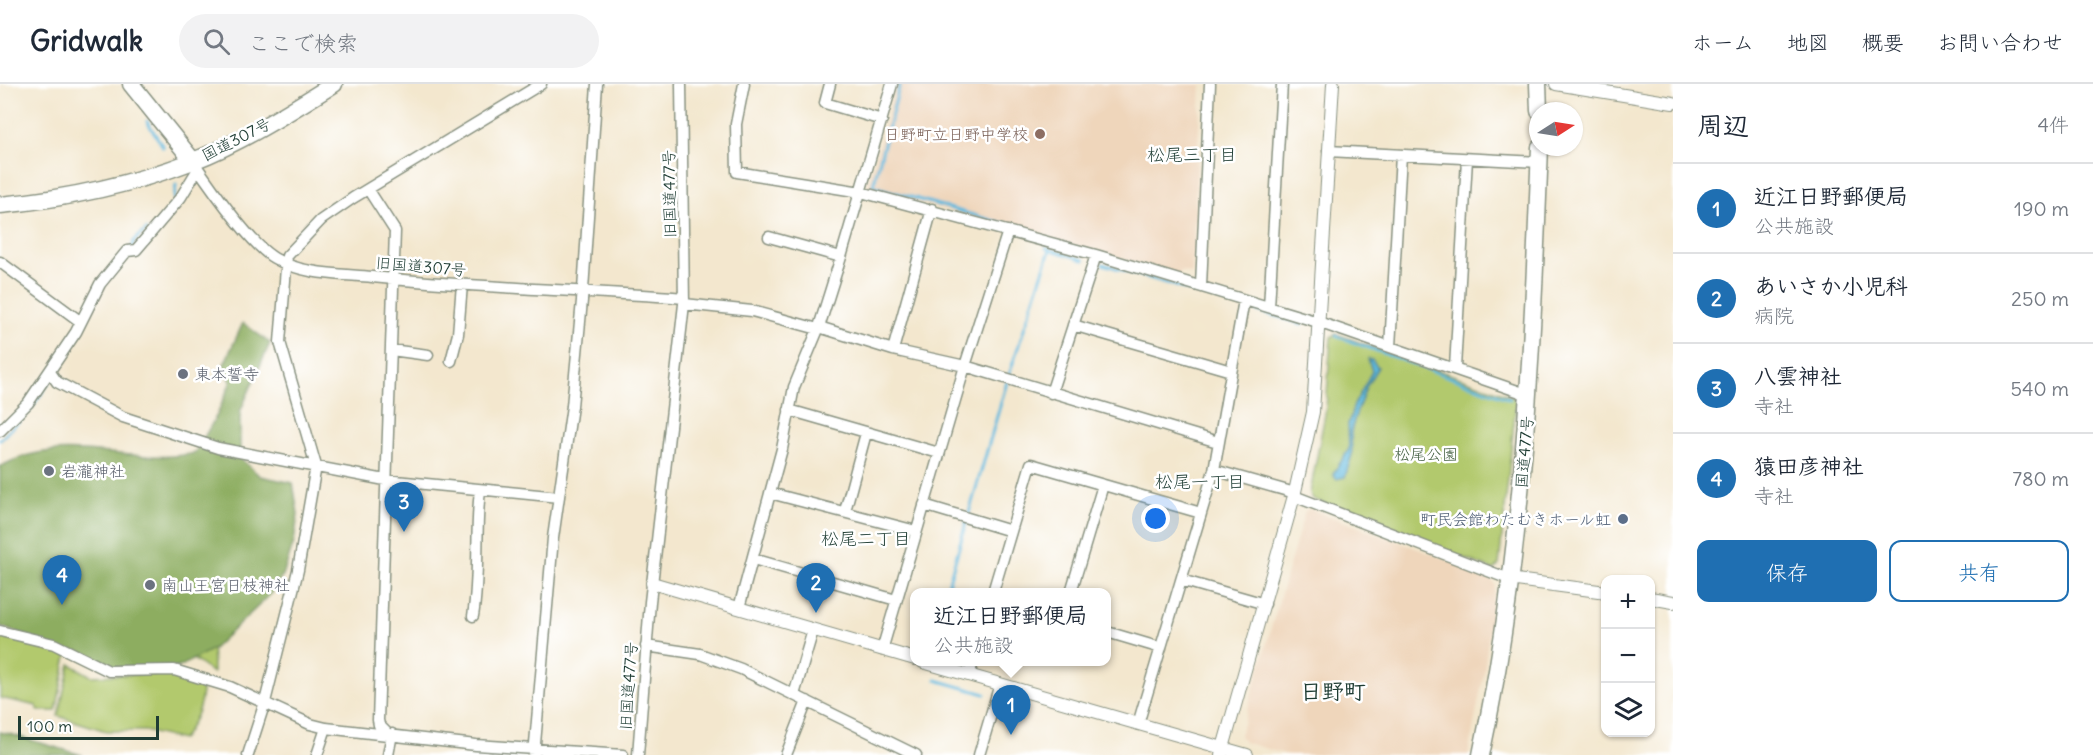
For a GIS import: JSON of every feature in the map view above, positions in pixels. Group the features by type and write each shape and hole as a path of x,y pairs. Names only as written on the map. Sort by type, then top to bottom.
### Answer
{"highway":[{"name":"国道307号","path":"131,84 196,165 334,84"},
{"path":"1538,84 1539,102"},
{"name":"国道477号","path":"1481,755 1498,667 1529,395 1540,156"},
{"path":"0,205 101,189 196,165"}],"street":[{"path":"248,755 265,702 298,570 316,466 280,342 286,256 321,220 541,84"},
{"path":"534,752 559,497 572,406 583,290 597,84"},
{"name":"旧国道477号","path":"681,84 684,301"},
{"path":"744,84 736,122 736,172 861,192 932,209 1096,255 1318,322 1529,395"},
{"path":"830,84 825,103 882,120"},
{"path":"740,608 770,493 794,387 818,328 841,257 892,84"},
{"path":"1201,286 1210,84"},
{"path":"1269,307 1282,84"},
{"path":"1222,752 1295,495 1312,412 1333,84"},
{"path":"1556,84 1673,103"},
{"path":"1328,151 1467,159 1529,156"},
{"path":"1390,347 1401,155"},
{"path":"1455,368 1467,159"},
{"path":"0,431 28,403 50,372 81,322 100,284 181,197 196,165"},
{"name":"旧国道307号","path":"196,165 255,243 285,264 313,271 462,284 583,290 752,311 893,350 965,366 1218,442"},
{"path":"368,189 395,231 378,720 379,725 390,734"},
{"path":"893,350 932,209"},
{"path":"882,650 965,366 1008,231"},
{"path":"769,237 841,257"},
{"path":"1051,393 1096,255"},
{"path":"0,262 81,322"},
{"path":"452,361 458,334 462,284"},
{"path":"1138,724 1214,470 1244,300"},
{"path":"684,301 652,583 910,658"},
{"path":"1073,325 1231,370"},
{"path":"391,350 428,355"},
{"path":"50,372 57,382 123,417 218,448 385,480 559,497"},
{"path":"789,410 939,453"},
{"path":"844,511 866,433"},
{"path":"994,588 1031,464 1201,513"},
{"path":"1214,470 1295,495 1509,579 1601,591"},
{"path":"1072,588 1103,484"},
{"path":"473,616 479,571 476,541 480,490"},
{"path":"770,493 916,531"},
{"path":"924,505 1011,531"},
{"path":"753,559 896,600"},
{"path":"1181,580 1265,604"},
{"name":"旧国道477号","path":"638,755 652,583"},
{"path":"1655,599 1673,602"},
{"path":"794,695 813,630"},
{"path":"0,632 54,644 109,671 174,670 230,687 310,724 326,728 390,734 476,750 623,755"},
{"path":"1111,633 1161,648"},
{"path":"646,646 700,654 741,669 916,755"},
{"path":"937,666 1138,724 1222,752 1246,755"},
{"path":"969,675 972,666"},
{"path":"979,755 1000,684"},
{"path":"786,755 807,701"},
{"path":"317,755 326,728"},
{"path":"388,755 390,734"}],"shaded area":[{"name":"日野町立日野中学校","path":"896,84 1201,84 1192,274 1181,271 1179,275 870,189 868,184"},
{"path":"1310,509 1453,562 1492,580 1495,585 1484,673 1468,755 1288,755 1244,742 1240,735 1305,511"}],"green space":[{"path":"243,323 270,343 240,412 240,458 260,476 293,483 298,514 294,542 283,575 272,593 213,649 177,668 117,668 99,665 0,626 0,467 23,457 72,450 147,456 195,453 218,413 231,381 222,369"},
{"name":"松尾公園","path":"1336,334 1514,397 1516,402 1499,565 1494,570 1313,499 1310,493 1326,409 1331,337"},
{"path":"212,629 213,673 179,649"},
{"path":"0,635 53,646 67,656 56,711 38,711 37,706 0,698"},
{"path":"70,664 91,676 174,673 202,683 197,713 182,740 145,731 106,731 58,716"},
{"path":"0,732 10,734 82,755 0,755"}],"water":[{"path":"1368,359 1378,367 1367,385 1355,417 1351,432 1352,455 1345,477 1336,479 1333,474 1349,449 1348,424 1354,405 1372,371"}],"waterway":[{"path":"900,84 873,186 1032,232"},
{"path":"147,121 163,147"},
{"path":"174,199 176,185"},
{"path":"132,248 134,241 146,230"},
{"path":"1046,248 1084,260"},
{"path":"947,588 1009,375 1050,250"},
{"path":"1103,264 1232,303"},
{"path":"1252,309 1302,324"},
{"path":"1336,336 1510,399"},
{"path":"0,440 30,410 49,382"},
{"path":"936,680 985,694"}],"place":[{"name":"日野町立日野中学校","path":"1040,134"},
{"name":"東本誓寺","path":"183,374"},
{"name":"岩瀧神社","path":"49,471"},
{"name":"町民会館わたむきホール虹","path":"1623,519"},
{"name":"八雲神社","path":"404,532"},
{"name":"南山王宮日枝神社","path":"150,585"},
{"name":"猿田彦神社","path":"62,605"},
{"name":"あいさか小児科","path":"816,613"},
{"name":"近江日野郵便局","path":"1011,735"}],"district":[{"name":"松尾三丁目","path":"1192,154"},
{"name":"松尾一丁目","path":"1200,481"},
{"name":"松尾二丁目","path":"866,538"},
{"name":"日野町","path":"1333,691"}]}
